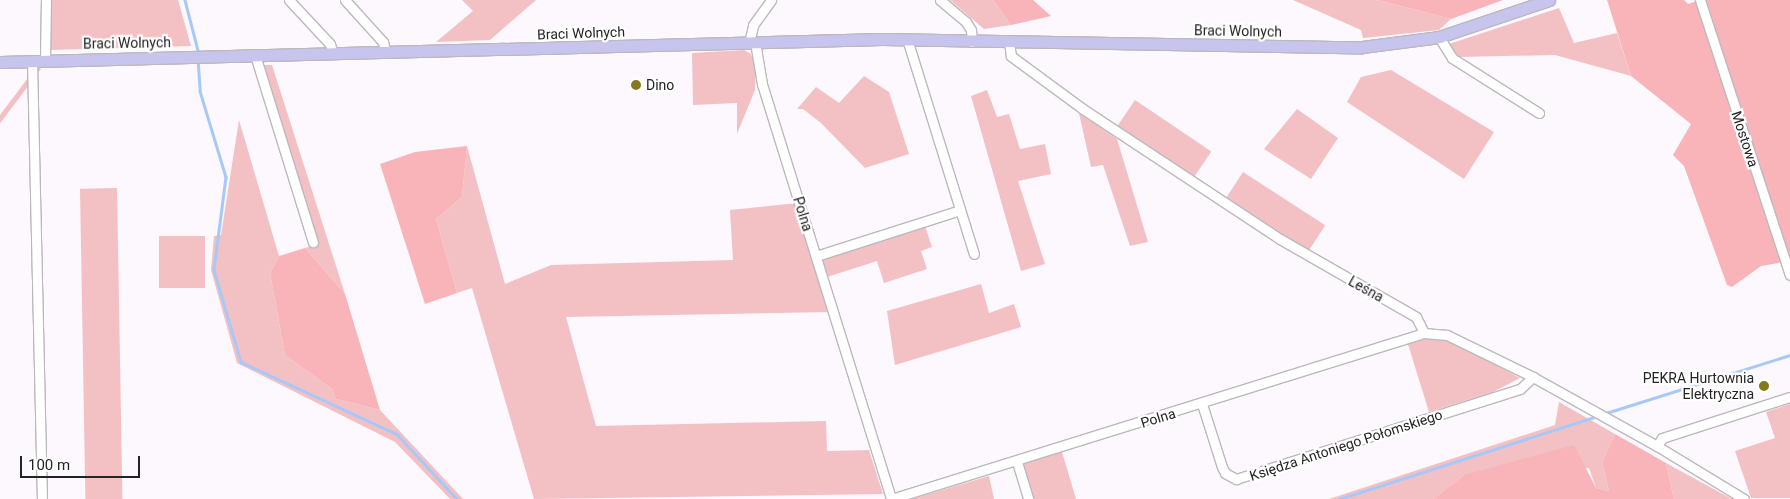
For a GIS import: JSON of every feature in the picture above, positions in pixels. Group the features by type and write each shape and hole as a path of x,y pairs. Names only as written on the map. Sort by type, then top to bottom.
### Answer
{"main road":[{"name":"Braci Wolnych","path":"0,62 752,42 907,40 1345,48 1400,44 1439,37 1549,0"}],"street":[{"path":"44,61 46,0"},
{"path":"289,0 330,44 333,54"},
{"path":"345,0 383,42 386,53"},
{"path":"752,42 753,25 771,0"},
{"path":"940,0 966,22 972,30 972,42"},
{"name":"Mostowa","path":"1700,1 1790,275"},
{"path":"1439,37 1452,58 1540,114"},
{"path":"907,40 974,254"},
{"name":"Polna","path":"752,42 762,84 891,499 1017,462 1424,333"},
{"name":"Leśna","path":"1009,42 1011,56 1082,109 1298,250 1416,317 1424,333"},
{"path":"255,55 313,242"},
{"path":"32,61 42,499"},
{"path":"816,256 960,210"},
{"path":"1424,333 1447,335 1533,377 1657,446 1744,499"},
{"name":"Księdza Antoniego Połomskiego","path":"1202,404 1222,467 1225,473 1236,479 1520,389 1533,377"},
{"path":"1657,446 1662,438 1790,397"},
{"path":"1017,462 1028,499"}],"shaded area":[{"path":"51,0 178,0 191,46 51,50"},
{"path":"462,0 536,0 490,40 436,42 473,11"},
{"path":"950,0 993,0 1011,25 984,29"},
{"path":"993,0 1033,0 1051,16 1011,25"},
{"path":"1293,0 1377,0 1451,19 1439,30 1363,38 1361,30"},
{"path":"1377,0 1503,0 1451,19"},
{"path":"1607,0 1684,0 1688,4 1700,0 1790,0 1790,261 1761,266 1732,287 1727,285 1684,166 1673,155 1691,124 1631,76"},
{"path":"1559,8 1574,43 1617,33 1631,76 1555,55 1459,57 1451,50 1449,44"},
{"path":"744,50 751,54 756,67 755,90 737,134 737,103 693,105 692,53"},
{"path":"260,65 272,65 345,294 305,248 316,245"},
{"path":"37,66 41,69 0,123 0,115"},
{"path":"1391,70 1494,132 1464,179 1347,102 1361,77"},
{"path":"864,76 889,92 909,154 865,168 821,123 803,109 797,109 816,87 839,103"},
{"path":"987,90 997,117 1009,114 1020,149 1045,144 1051,174 1018,181 1045,264 1021,271 971,96"},
{"path":"1135,100 1211,151 1193,178 1117,127"},
{"path":"1297,109 1338,138 1311,179 1264,149"},
{"path":"1079,113 1117,139 1148,242 1130,246 1103,165 1091,167"},
{"path":"239,120 279,256 270,273 285,355 332,389 336,399 380,410 463,499 450,499 395,442 237,363 211,270 214,236 221,235"},
{"path":"467,146 505,284 551,265 733,260 730,210 797,203 831,312 566,317 596,426 826,421 827,451 869,450 883,494 534,499 472,288 457,293 436,219 462,197"},
{"path":"467,146 462,197 436,219 457,293 425,304 380,164 415,152"},
{"path":"1243,172 1325,225 1308,252 1226,199"},
{"path":"117,188 122,499 85,499 80,189"},
{"path":"925,226 932,247 921,251 927,269 884,283 877,261 827,277 821,259"},
{"path":"159,236 205,236 205,288 159,288"},
{"path":"305,248 345,294 380,410 336,399 332,389 285,355 270,273 279,256"},
{"path":"981,284 989,313 1014,304 1021,327 895,365 887,311"},
{"path":"1436,332 1520,378 1493,392 1429,412 1407,341"},
{"path":"1559,402 1615,434 1602,462 1609,491 1596,488 1589,468 1464,475 1433,499 1329,499 1555,425"},
{"path":"1790,404 1790,498 1751,498 1735,451 1775,438 1766,412"},
{"path":"1615,434 1666,463 1674,499 1433,499 1464,475 1574,445 1596,488 1609,491 1602,462"},
{"path":"1062,452 1076,499 1031,499 1020,463"},
{"path":"1666,463 1732,499 1674,499"},
{"path":"989,476 994,499 912,499"}],"waterway":[{"path":"185,0 199,54"},
{"path":"198,59 200,91 226,177 214,270 241,362 397,434 457,499"},
{"path":"1606,413 1790,355"},
{"path":"1339,499 1595,417"}],"place":[{"name":"Dino","path":"636,85"},
{"name":"PEKRA Hurtownia Elektryczna","path":"1764,386"}]}
